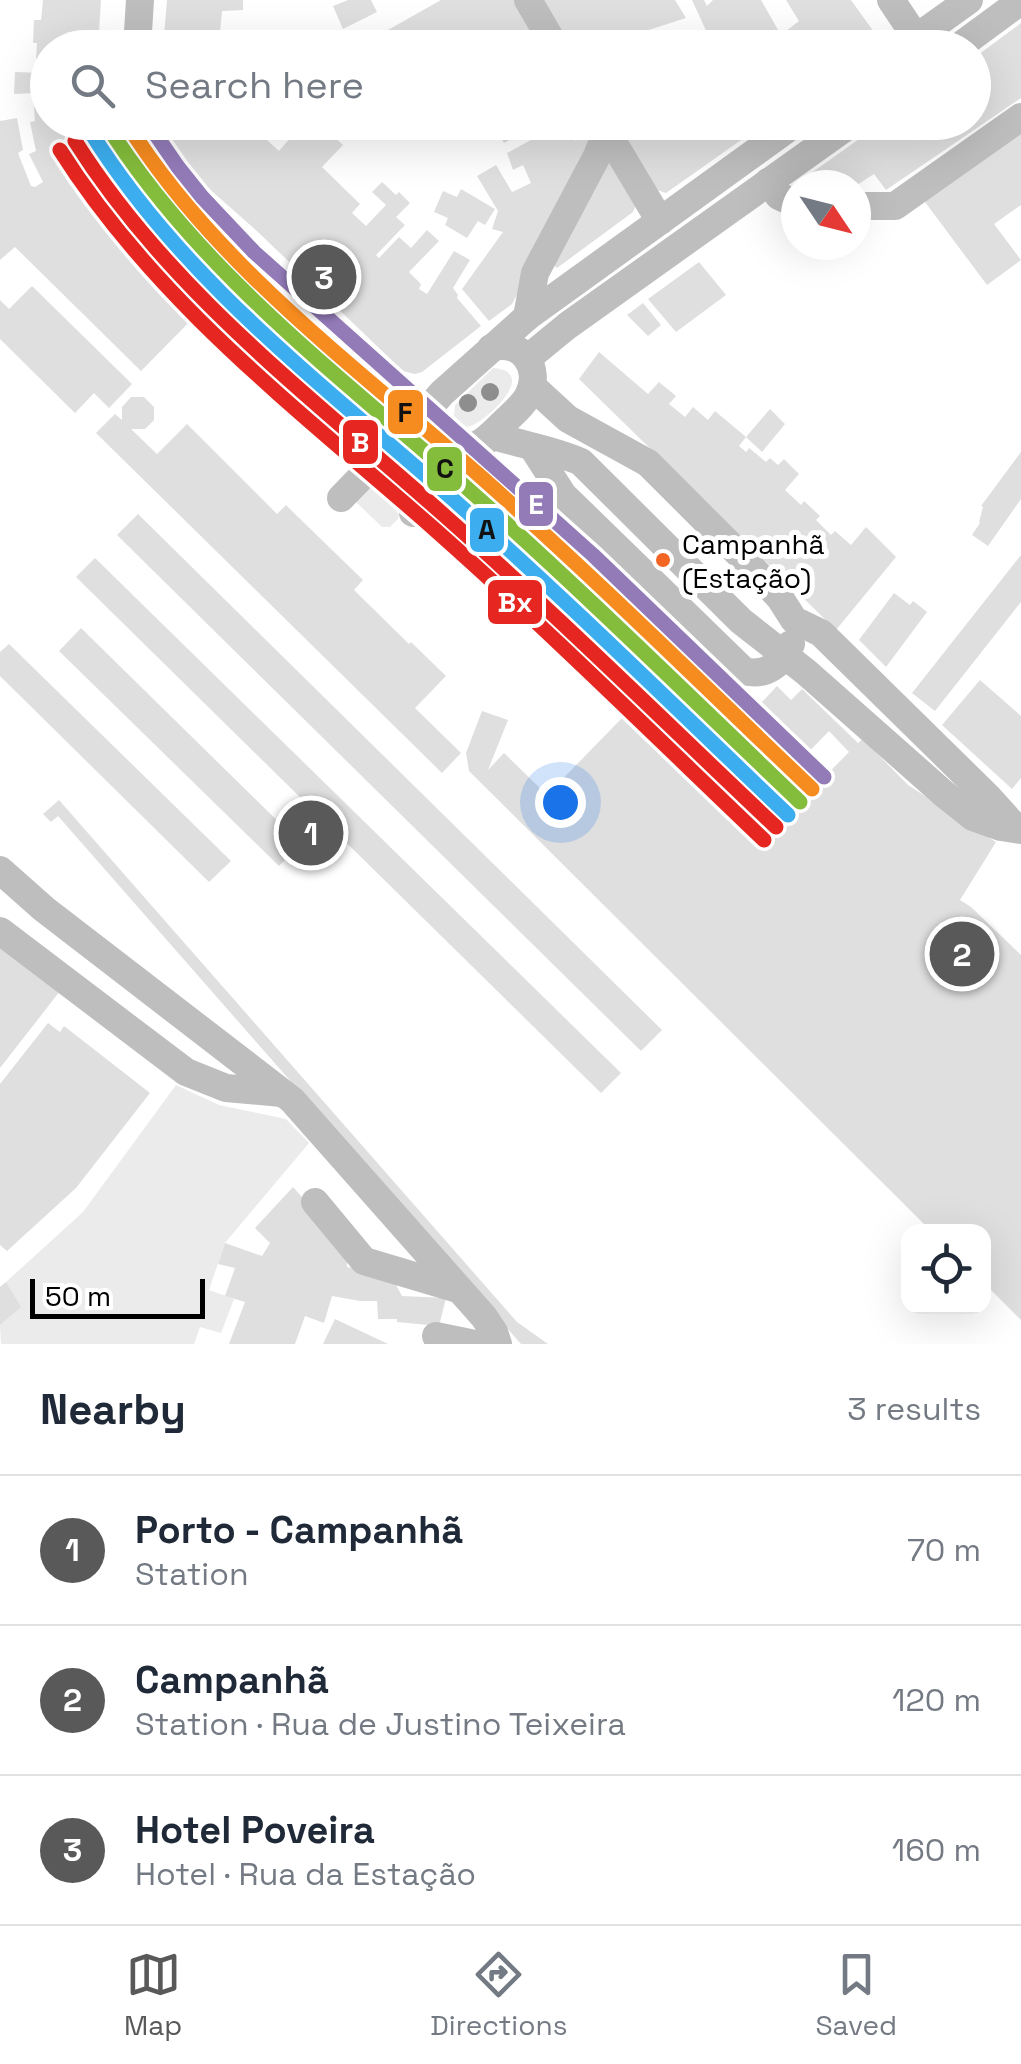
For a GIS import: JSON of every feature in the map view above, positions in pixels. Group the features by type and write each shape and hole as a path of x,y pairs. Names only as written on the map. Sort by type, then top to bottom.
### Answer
{"street":[{"path":"138,30 140,0"},
{"path":"528,0 546,30"},
{"path":"891,0 907,30"},
{"path":"932,30 969,0"},
{"path":"982,30 1021,1"},
{"path":"991,138 1021,117"},
{"path":"136,140 143,162 150,170 326,335 427,417 446,439 475,447 489,438 559,452 580,462 741,621 973,818 1018,829"},
{"path":"527,317 535,273 597,156 601,140"},
{"path":"612,140 660,221"},
{"path":"342,498 392,443 427,417 442,392 527,317 772,140"},
{"path":"528,358 828,140"},
{"path":"871,206 895,206 988,140"},
{"path":"768,182 781,197"},
{"path":"326,335 330,364 388,423 392,443"},
{"path":"413,513 524,402 532,386 534,371 528,358 512,347 491,348"},
{"path":"532,386 568,419 648,463 741,556 780,598 794,620 820,633 1018,829"},
{"path":"533,448 563,495 744,670 754,673 778,665 794,638 794,620"},
{"path":"711,591 714,643"},
{"path":"3,881 303,1111 490,1324 498,1344"},
{"path":"0,931 200,1080 226,1088 282,1092"},
{"path":"315,1202 364,1261 459,1289"},
{"path":"436,1336 475,1344"}],"shaded area":[{"path":"493,368 507,372 512,379 510,389 493,410 466,427 454,416 455,405"},
{"path":"383,466 433,483 413,501 407,499 380,473"},
{"path":"371,485 399,514 390,527 382,527 355,501"},
{"path":"176,1085 219,1105 286,1119 309,1143 225,1243 209,1290 234,1299 221,1333 200,1327 194,1344 1,1344 0,1325 20,1307 6,1282 83,1212"}],"building":[{"path":"43,0 101,0 99,30 34,30 34,20 41,20"},
{"path":"167,0 243,0 243,10 222,11 220,30 164,30"},
{"path":"348,0 371,0 377,12 343,29 333,6"},
{"path":"441,0 519,0 536,30 472,30 388,30"},
{"path":"541,0 675,0 686,18 649,30 558,30"},
{"path":"692,0 704,0 707,6 713,0 761,0 778,30 706,30"},
{"path":"786,0 851,0 872,30 787,30 799,21"},
{"path":"1021,23 1021,98 991,118 991,45"},
{"path":"15,72 30,73 30,93 14,94"},
{"path":"17,118 23,150 18,153 31,186 35,187 43,182 29,154 36,151 34,140 93,140 91,169 81,179 207,304 141,371 15,247 0,260 0,121"},
{"path":"1021,124 1021,205 994,224 1021,260 987,285 922,198"},
{"path":"267,140 279,151 288,140 338,140 343,145 322,167 360,204 352,213 366,226 386,205 372,192 382,182 410,203 396,217 405,225 376,255 379,258 399,237 411,248 427,230 439,241 409,272 421,284 419,289 427,294 454,251 470,260 453,288 481,326 422,372 403,371 197,178 172,142"},
{"path":"531,140 594,142 512,304 489,321 462,289 503,232 492,229 498,211 477,176 496,165 512,192 531,183 523,165 513,170 507,153"},
{"path":"623,140 741,140 666,193 651,188"},
{"path":"858,140 959,140 886,190 874,174 871,176 871,170 816,170"},
{"path":"601,157 614,157 637,203 633,212 557,268 546,259"},
{"path":"461,189 495,209 485,225 478,221 467,238 445,225 448,218 434,212 443,191 457,197"},
{"path":"699,262 726,295 676,332 648,299"},
{"path":"32,286 132,384 109,408 94,393 75,413 0,339 0,300 9,309"},
{"path":"643,303 661,325 648,336 627,315"},
{"path":"599,352 648,394 659,382 676,396 669,404 685,417 693,407 708,420 715,411 746,437 739,446 746,452 749,448 766,462 770,458 778,465 784,459 799,474 785,490 820,516 816,520 831,535 835,531 851,545 866,527 896,557 836,630 579,379"},
{"path":"131,397 144,397 154,407 154,420 145,429 131,429 157,454 187,424 277,514 286,505 363,580 354,590 446,676 415,708 461,753 442,773 96,433 115,414 122,420 122,407"},
{"path":"770,409 785,424 762,452 746,437"},
{"path":"1021,452 1021,499 988,546 972,535 980,523 981,506"},
{"path":"554,500 760,704 777,686 791,700 802,689 858,743 863,739 908,785 996,842 960,900 1021,955 1021,1320 991,1290 991,1224 924,1224 469,771 466,753 482,711 508,720 488,770 504,753 547,795 659,680 791,811 849,752 829,731 796,765 543,511"},
{"path":"138,514 662,1030 641,1051 117,535"},
{"path":"1021,555 1021,602 935,711 912,693"},
{"path":"95,558 621,1073 601,1093 76,577"},
{"path":"894,593 927,612 886,667 859,640"},
{"path":"81,628 301,844 279,866 59,651"},
{"path":"9,644 231,861 209,882 0,676 0,652"},
{"path":"980,680 1021,716 1021,778 1012,789 942,725"},
{"path":"59,800 517,1322 548,1344 521,1344 58,816 51,822 43,814"},
{"path":"0,946 60,991 0,1068"},
{"path":"48,1023 60,1032 64,1026 150,1093 76,1188 7,1251 0,1245 0,1084"},
{"path":"293,1187 347,1248 347,1267 390,1274 402,1296 446,1298 439,1326 378,1319 377,1301 332,1296 324,1323 305,1316 295,1344 229,1344 245,1302 225,1296 235,1268 218,1264 225,1243 262,1256 270,1243 255,1228"},
{"path":"6,1282 21,1307 0,1325 0,1287"},
{"path":"335,1319 388,1344 323,1344"}],"transit line":[{"name":"A","path":"96,140 168,236 259,330 540,579 788,815"},
{"name":"C","path":"117,140 182,226 226,273 552,566 800,802"},
{"name":"F","path":"138,140 201,222 244,267 337,354 522,514 812,789"},
{"name":"E","path":"159,140 202,197 254,252 593,555 824,777"},
{"name":"B","path":"75,141 154,247 246,341 529,593 776,827"},
{"name":"Bx","path":"60,150 140,257 232,352 474,565 764,840"}],"place":[{"name":"Hotel Poveira","path":"324,277"},
{"name":"Campanhã (Estação)","path":"663,560"},
{"name":"Porto - Campanhã","path":"311,833"},
{"name":"Campanhã","path":"962,954"}]}
